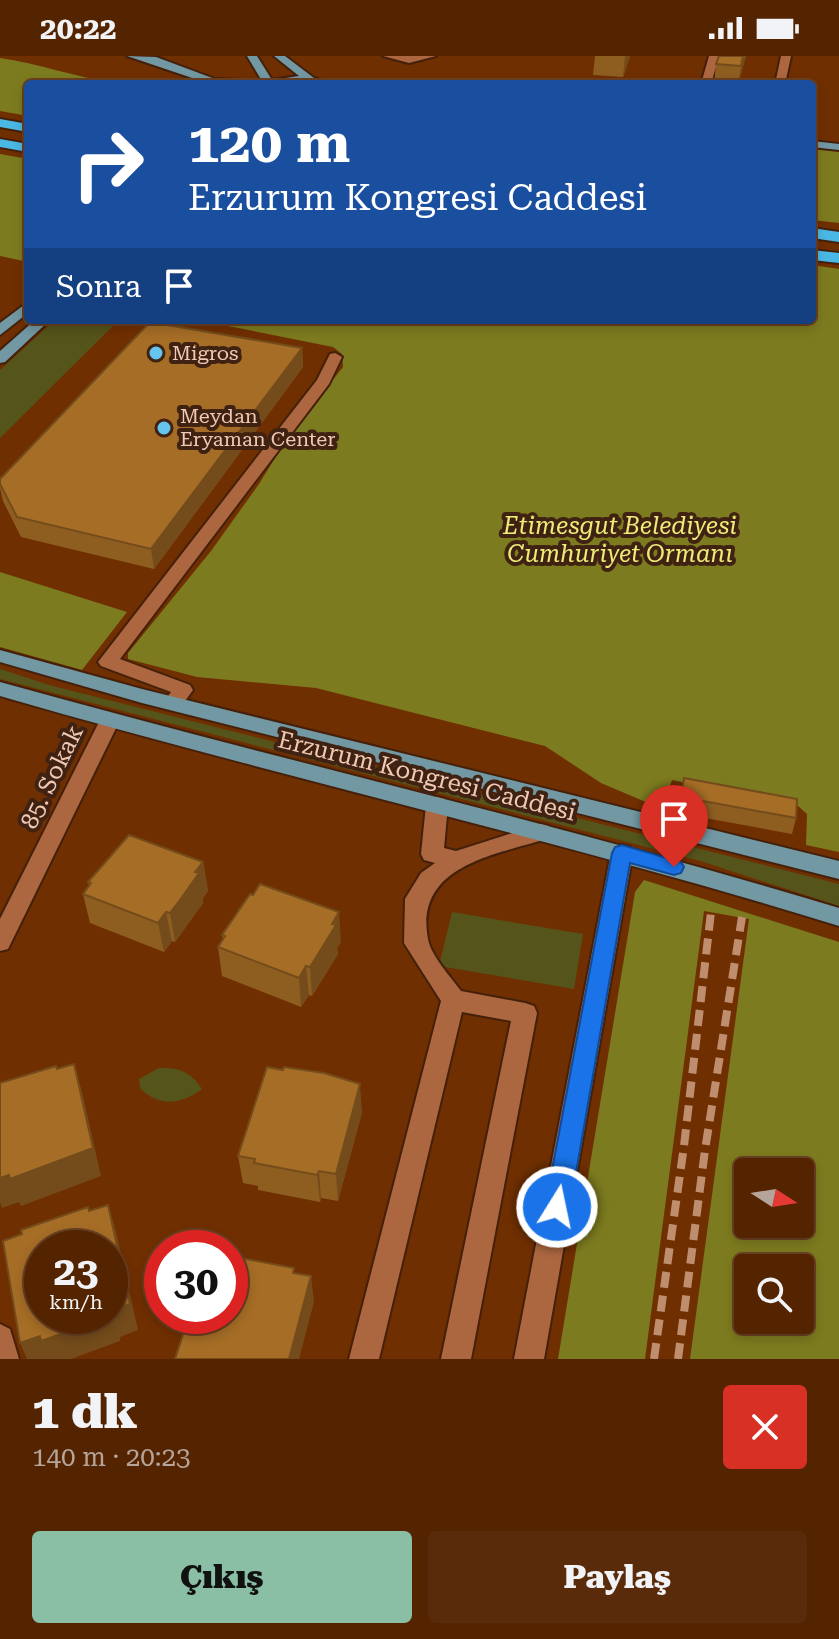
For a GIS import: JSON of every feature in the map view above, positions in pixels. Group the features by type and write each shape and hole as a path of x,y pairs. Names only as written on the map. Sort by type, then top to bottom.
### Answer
{"highway":[{"path":"0,123 24,127"},
{"path":"0,143 24,147"},
{"path":"816,234 839,237"},
{"path":"816,255 839,258"}],"main road":[{"path":"132,56 153,58 209,80"},
{"path":"252,56 267,80"},
{"path":"279,56 312,80"},
{"path":"816,135 839,138"},
{"path":"816,144 839,147"},
{"path":"0,331 24,310"},
{"path":"0,359 39,324"},
{"name":"Erzurum Kongresi Caddesi","path":"0,656 173,703 839,870"},
{"name":"Erzurum Kongresi Caddesi","path":"0,689 109,722 622,853 839,917"}],"street":[{"path":"388,56 409,60 431,56"},
{"path":"707,80 714,56"},
{"path":"781,80 786,56"},
{"path":"173,703 183,690 108,662 324,381 335,357"},
{"name":"85. Sokak","path":"0,942 109,722"},
{"path":"437,805 432,854 456,860"},
{"path":"456,1359 525,1013 453,1000 416,943 416,899 429,879 456,860 541,832"},
{"path":"529,1359 622,853"},
{"path":"364,1359 453,1000"},
{"path":"0,1339 4,1359"}],"shaded area":[{"path":"51,324 115,324 0,438 0,370"},
{"path":"0,669 49,685 839,884 839,906 700,861 0,679"},
{"path":"452,912 583,934 574,989 439,966"},
{"path":"159,1068 184,1072 202,1089 178,1101 154,1098 140,1088 139,1079"}],"green space":[{"path":"0,58 97,80 24,80 24,115 0,111"},
{"path":"816,147 839,150 839,223 816,220"},
{"path":"0,154 24,158 24,261 0,256"},
{"name":"Etimesgut Belediyesi Cumhuriyet Ormanı","path":"816,266 839,269 839,852 806,845 807,814 798,806 672,780 662,809 601,783 545,746 316,688 197,677 128,659 128,653 211,551 259,484 291,432 343,367 342,354 333,347 218,324 816,324"},
{"path":"0,572 127,612 82,670 0,647"},
{"path":"644,880 839,942 839,1359 690,1359 749,919 704,911 645,1359 558,1359 635,892"}],"building":[{"path":"719,56 743,56 741,66 716,64"},
{"name":"Meydan Eryaman Center","path":"148,324 302,348 151,549 17,517 0,479"},
{"path":"684,778 797,799 796,818 681,797"},
{"path":"129,835 203,862 180,900 158,923 83,894 91,883 88,882"},
{"path":"260,884 339,912 332,924 336,925 310,967 306,966 299,978 218,947 225,936 222,935"},
{"path":"74,1064 93,1148 10,1179 9,1175 0,1178 0,1083 56,1066 57,1069"},
{"path":"267,1067 324,1073 360,1084 336,1174 319,1171 317,1175 254,1163 255,1159 238,1156"},
{"path":"108,1205 114,1230 24,1230 24,1334 61,1334 41,1341 40,1336 20,1343 3,1241 22,1234 21,1230 88,1207 89,1211"},
{"path":"248,1259 294,1268 293,1273 311,1276 289,1359 175,1359 183,1334 248,1334"}],"railway":[{"path":"654,1359 684,1146 711,912"},
{"path":"678,1359 705,1150 742,917"}],"place":[{"name":"Migros","path":"156,353"},
{"name":"Meydan Eryaman Center","path":"164,428"}],"route":[{"path":"557,1207 622,853 674,867"}]}
